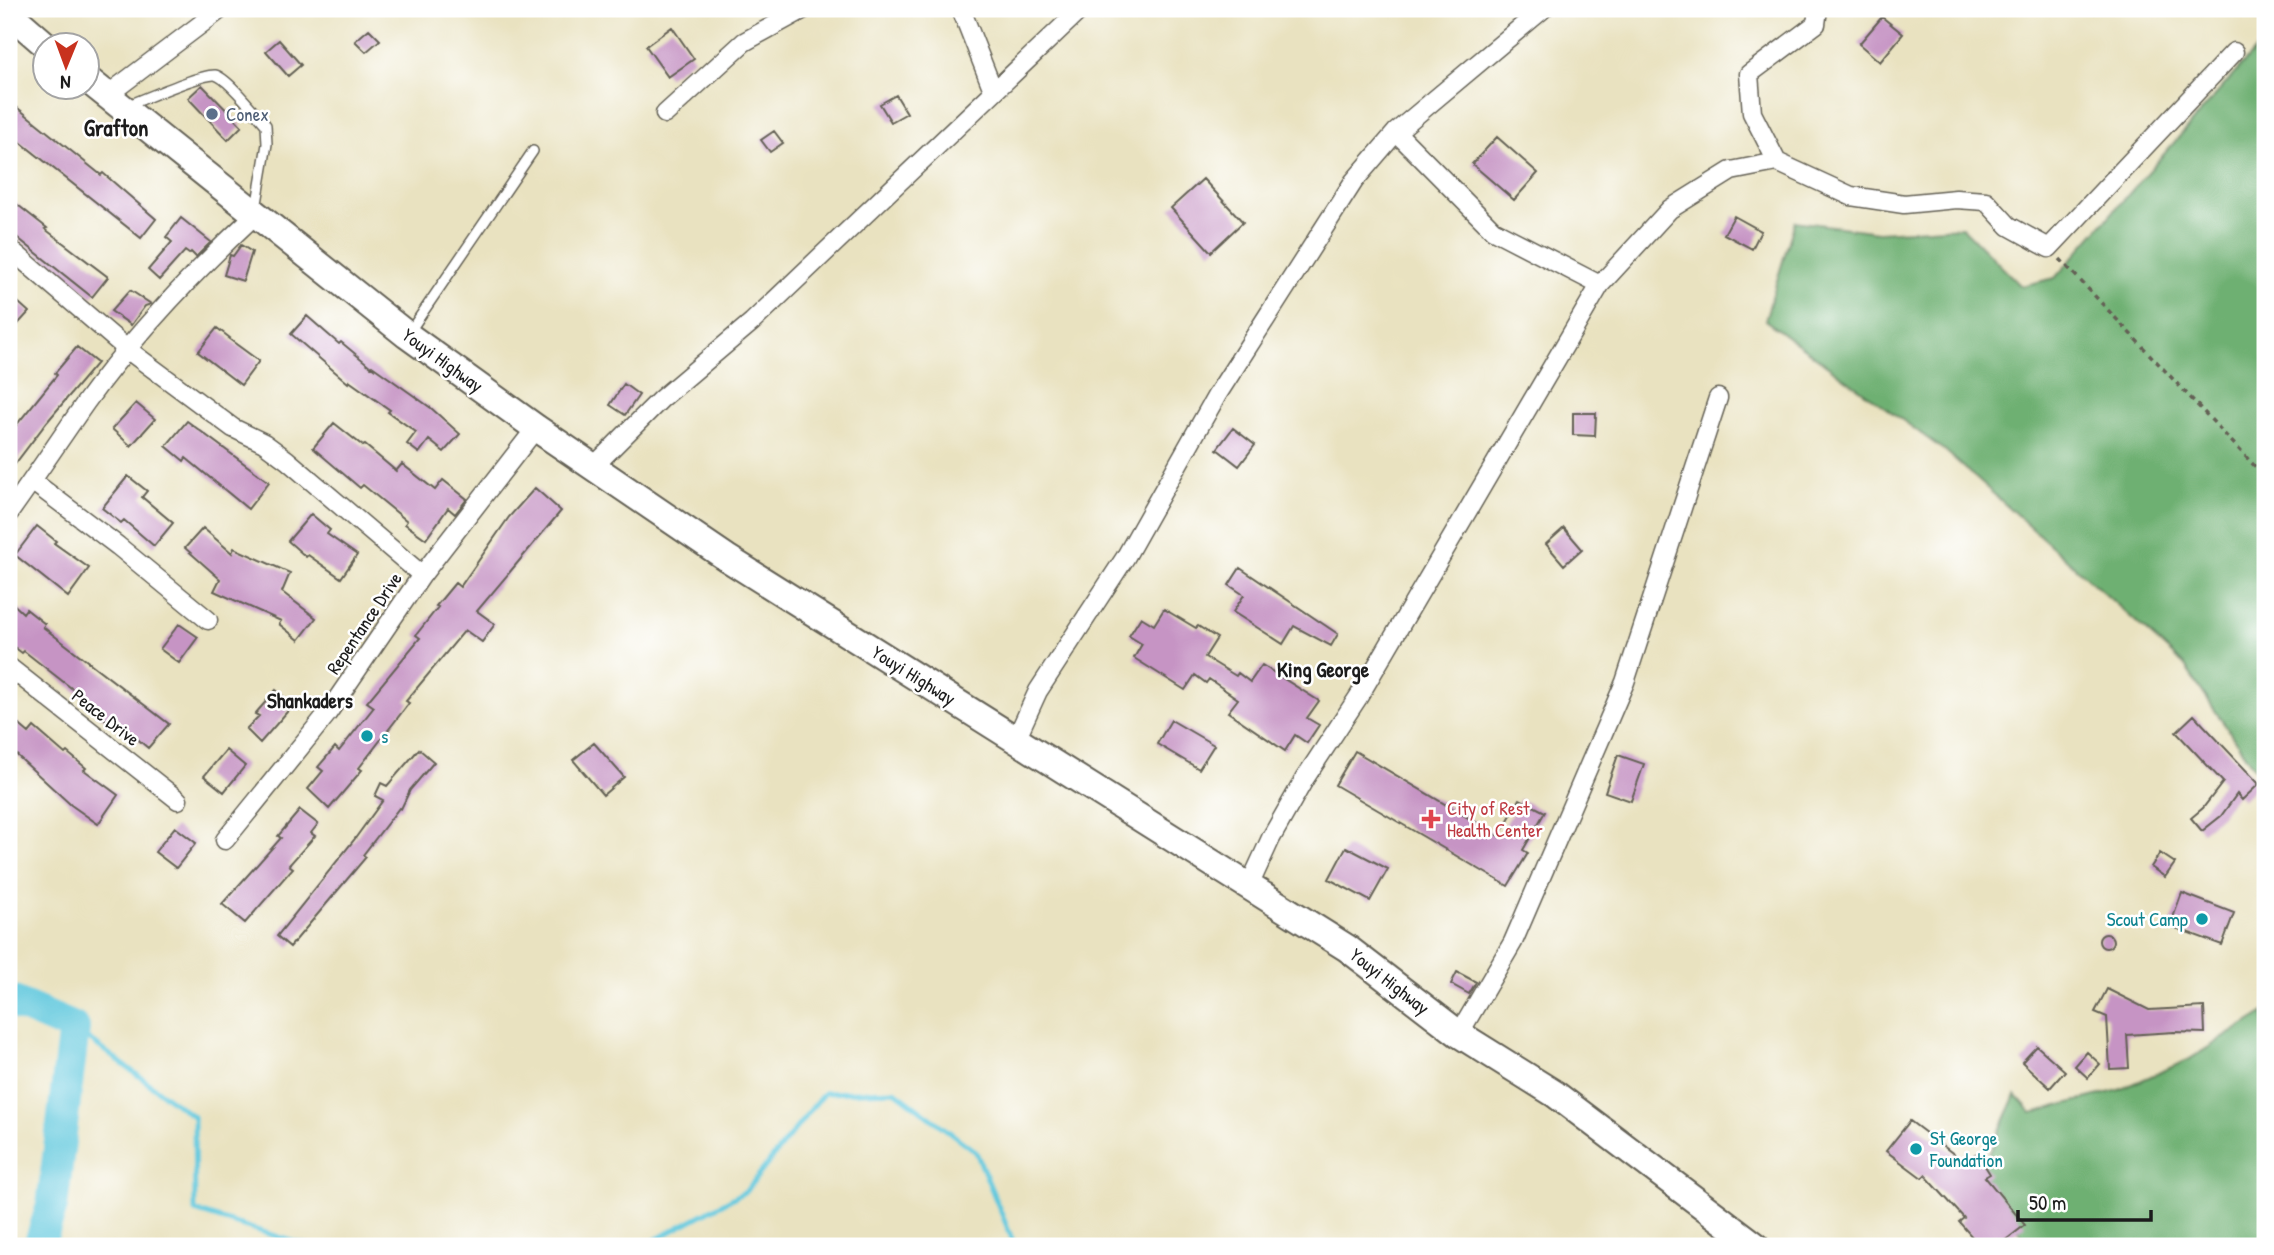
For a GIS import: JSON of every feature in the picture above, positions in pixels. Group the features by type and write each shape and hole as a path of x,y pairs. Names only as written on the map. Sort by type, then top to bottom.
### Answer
{"main road":[{"path":"9,13 32,33"},
{"name":"Youyi Highway","path":"105,95 407,335 536,428 727,558 1348,948 1459,1034 1555,1094 1756,1246"}],"street":[{"path":"105,95 221,9"},
{"path":"665,114 744,43 804,9"},
{"path":"961,9 993,90"},
{"path":"594,466 661,399 752,322 1081,9"},
{"path":"1016,739 1038,691 1125,558 1217,395 1354,181 1396,132 1543,9"},
{"path":"1777,162 1752,113 1749,74 1816,24 1818,9"},
{"path":"1249,886 1271,838 1305,778 1359,696 1600,285 1670,209 1731,171 1777,162 1851,196 1904,204 1955,199 1986,201 2009,226 2049,248 2234,52"},
{"path":"1396,132 1493,230 1600,285"},
{"path":"9,513 87,401 128,350 207,260 255,215"},
{"path":"9,248 128,350 233,428 264,443 287,460 422,575"},
{"path":"1459,1034 1513,942 1625,682 1718,398"},
{"name":"Repentance Drive","path":"225,840 327,714 422,575 536,428"},
{"path":"32,481 118,546 208,620"},
{"name":"Peace Drive","path":"9,667 178,800"}],"lane":[{"path":"105,95 215,75 224,80 266,125 267,144 255,215"},
{"path":"407,335 533,150"}],"path":[{"path":"2049,248 2265,477"}],"green space":[{"path":"2265,39 2265,784 2184,665 1949,454 1765,320 1795,221 1878,232 1962,227 2021,286 2055,278"},
{"path":"2265,1012 2265,1246 2029,1246 1981,1172 2016,1095 2032,1113 2119,1090 2188,1060"}],"building":[{"path":"1882,17 1903,34 1880,62 1859,44"},
{"path":"672,27 694,59 668,77 646,46"},
{"path":"369,29 380,40 366,52 355,41"},
{"path":"279,40 301,65 288,76 266,51"},
{"path":"202,85 242,126 228,140 188,98"},
{"path":"896,95 907,113 891,122 880,104"},
{"path":"9,101 101,175 103,173 156,219 141,238 9,133"},
{"path":"774,131 783,143 770,152 761,140"},
{"path":"1497,137 1538,173 1514,200 1472,164"},
{"path":"1203,179 1243,222 1211,252 1171,208"},
{"path":"9,198 108,277 92,297 9,231"},
{"path":"1734,216 1761,231 1752,249 1724,234"},
{"path":"181,218 211,242 196,257 185,251 159,280 148,270 172,242 166,237"},
{"path":"241,245 252,252 243,281 224,275 230,255 233,256"},
{"path":"130,290 151,304 145,306 131,325 111,311"},
{"path":"9,294 29,312 9,334"},
{"path":"307,316 339,344 341,342 371,367 431,408 460,434 444,452 429,440 419,453 407,444 416,432 388,412 390,410 349,381 348,383 291,334"},
{"path":"217,328 259,361 241,385 198,352"},
{"path":"77,347 97,363 9,472 9,434"},
{"path":"624,384 639,395 625,415 610,405"},
{"path":"136,403 155,419 131,446 112,429"},
{"path":"1573,413 1596,413 1595,436 1573,435"},
{"path":"187,421 269,482 248,509 186,458 184,461 166,446"},
{"path":"334,423 396,471 402,464 435,490 443,480 467,499 455,514 448,508 426,539 405,524 407,521 363,485 360,488 313,448"},
{"path":"1233,428 1255,445 1239,466 1217,449"},
{"path":"128,476 147,491 142,497 173,523 154,546 124,520 121,523 102,508"},
{"path":"535,488 561,511 477,611 495,624 482,642 465,630 406,701 409,703 359,768 362,770 329,809 308,789 323,771 318,767 335,747 339,751 374,707 367,702 420,638 416,635 438,607 436,606 455,583 460,587 509,517"},
{"path":"311,514 330,530 327,534 357,555 341,578 308,555 306,557 288,541"},
{"path":"37,526 56,541 54,543 89,568 68,597 15,555"},
{"path":"203,528 232,553 234,548 290,573 282,592 316,618 299,640 279,624 281,621 214,591 220,579 185,548"},
{"path":"1564,528 1582,549 1564,565 1546,544"},
{"path":"1240,568 1338,634 1331,646 1294,626 1283,644 1233,612 1244,595 1229,585"},
{"path":"9,600 23,613 26,609 45,624 43,627 169,724 148,748 119,723 115,727 96,712 98,709 24,651 22,653 9,643"},
{"path":"1164,609 1217,638 1205,657 1236,676 1238,673 1250,682 1262,665 1319,701 1307,718 1319,725 1307,743 1295,735 1285,751 1228,712 1238,699 1209,679 1206,683 1195,675 1185,690 1134,658 1142,644 1129,636 1141,617 1154,625"},
{"path":"179,624 198,637 179,663 160,649"},
{"path":"276,690 293,705 260,743 246,729 259,716 255,714"},
{"path":"2194,715 2259,784 2242,800 2237,794 2221,816 2202,831 2191,818 2203,808 2223,782 2176,732"},
{"path":"9,716 29,733 34,727 118,795 98,824 71,805 9,748"},
{"path":"1171,720 1214,745 1199,769 1157,744"},
{"path":"594,743 624,777 603,795 573,760"},
{"path":"419,749 434,762 410,790 401,809 399,808 363,855 366,857 290,947 277,936 383,800 375,796 381,783 387,786"},
{"path":"226,750 245,766 224,792 204,776"},
{"name":"City of Rest Health Center","path":"1355,751 1499,836 1520,799 1545,812 1523,850 1528,853 1508,886 1335,785"},
{"path":"1618,755 1644,764 1631,801 1605,792"},
{"path":"300,810 318,824 311,833 315,836 289,865 293,868 245,923 222,904 281,838 278,836"},
{"path":"175,827 196,843 176,868 155,852"},
{"path":"1346,847 1388,869 1370,901 1329,879"},
{"path":"2160,853 2175,863 2165,877 2151,867"},
{"name":"Scout Camp","path":"2182,893 2234,913 2222,945 2170,926"},
{"path":"2103,934 2109,934 2113,941 2109,948 2103,948 2099,944 2099,938"},
{"path":"1457,972 1476,982 1469,994 1451,984"},
{"path":"2107,989 2149,1010 2204,1007 2205,1033 2127,1035 2129,1068 2110,1069 2107,1017 2095,1012"},
{"path":"2037,1046 2065,1071 2050,1088 2022,1062"},
{"path":"2087,1052 2100,1064 2088,1078 2075,1066"},
{"path":"1910,1121 1963,1161 1977,1153 1990,1174 1985,1177 2025,1225 1998,1246 1980,1246 1959,1222 1964,1218 1925,1175 1922,1178 1886,1151"}],"waterway":[{"path":"9,1000 74,1028 52,1206 39,1246"},
{"path":"74,1028 194,1117 195,1211 308,1246"},
{"path":"644,1246 746,1191 824,1093 895,1091 976,1152 1015,1246"}],"place":[{"name":"Conex","path":"212,114"},
{"name":"s","path":"367,736"},
{"name":"City of Rest Health Center","path":"1431,819"},
{"name":"Scout Camp","path":"2202,919"},
{"name":"St George Foundation","path":"1916,1149"}],"district":[{"name":"Grafton","path":"116,128"},
{"name":"King George","path":"1323,670"},
{"name":"Shankaders","path":"310,701"}]}
